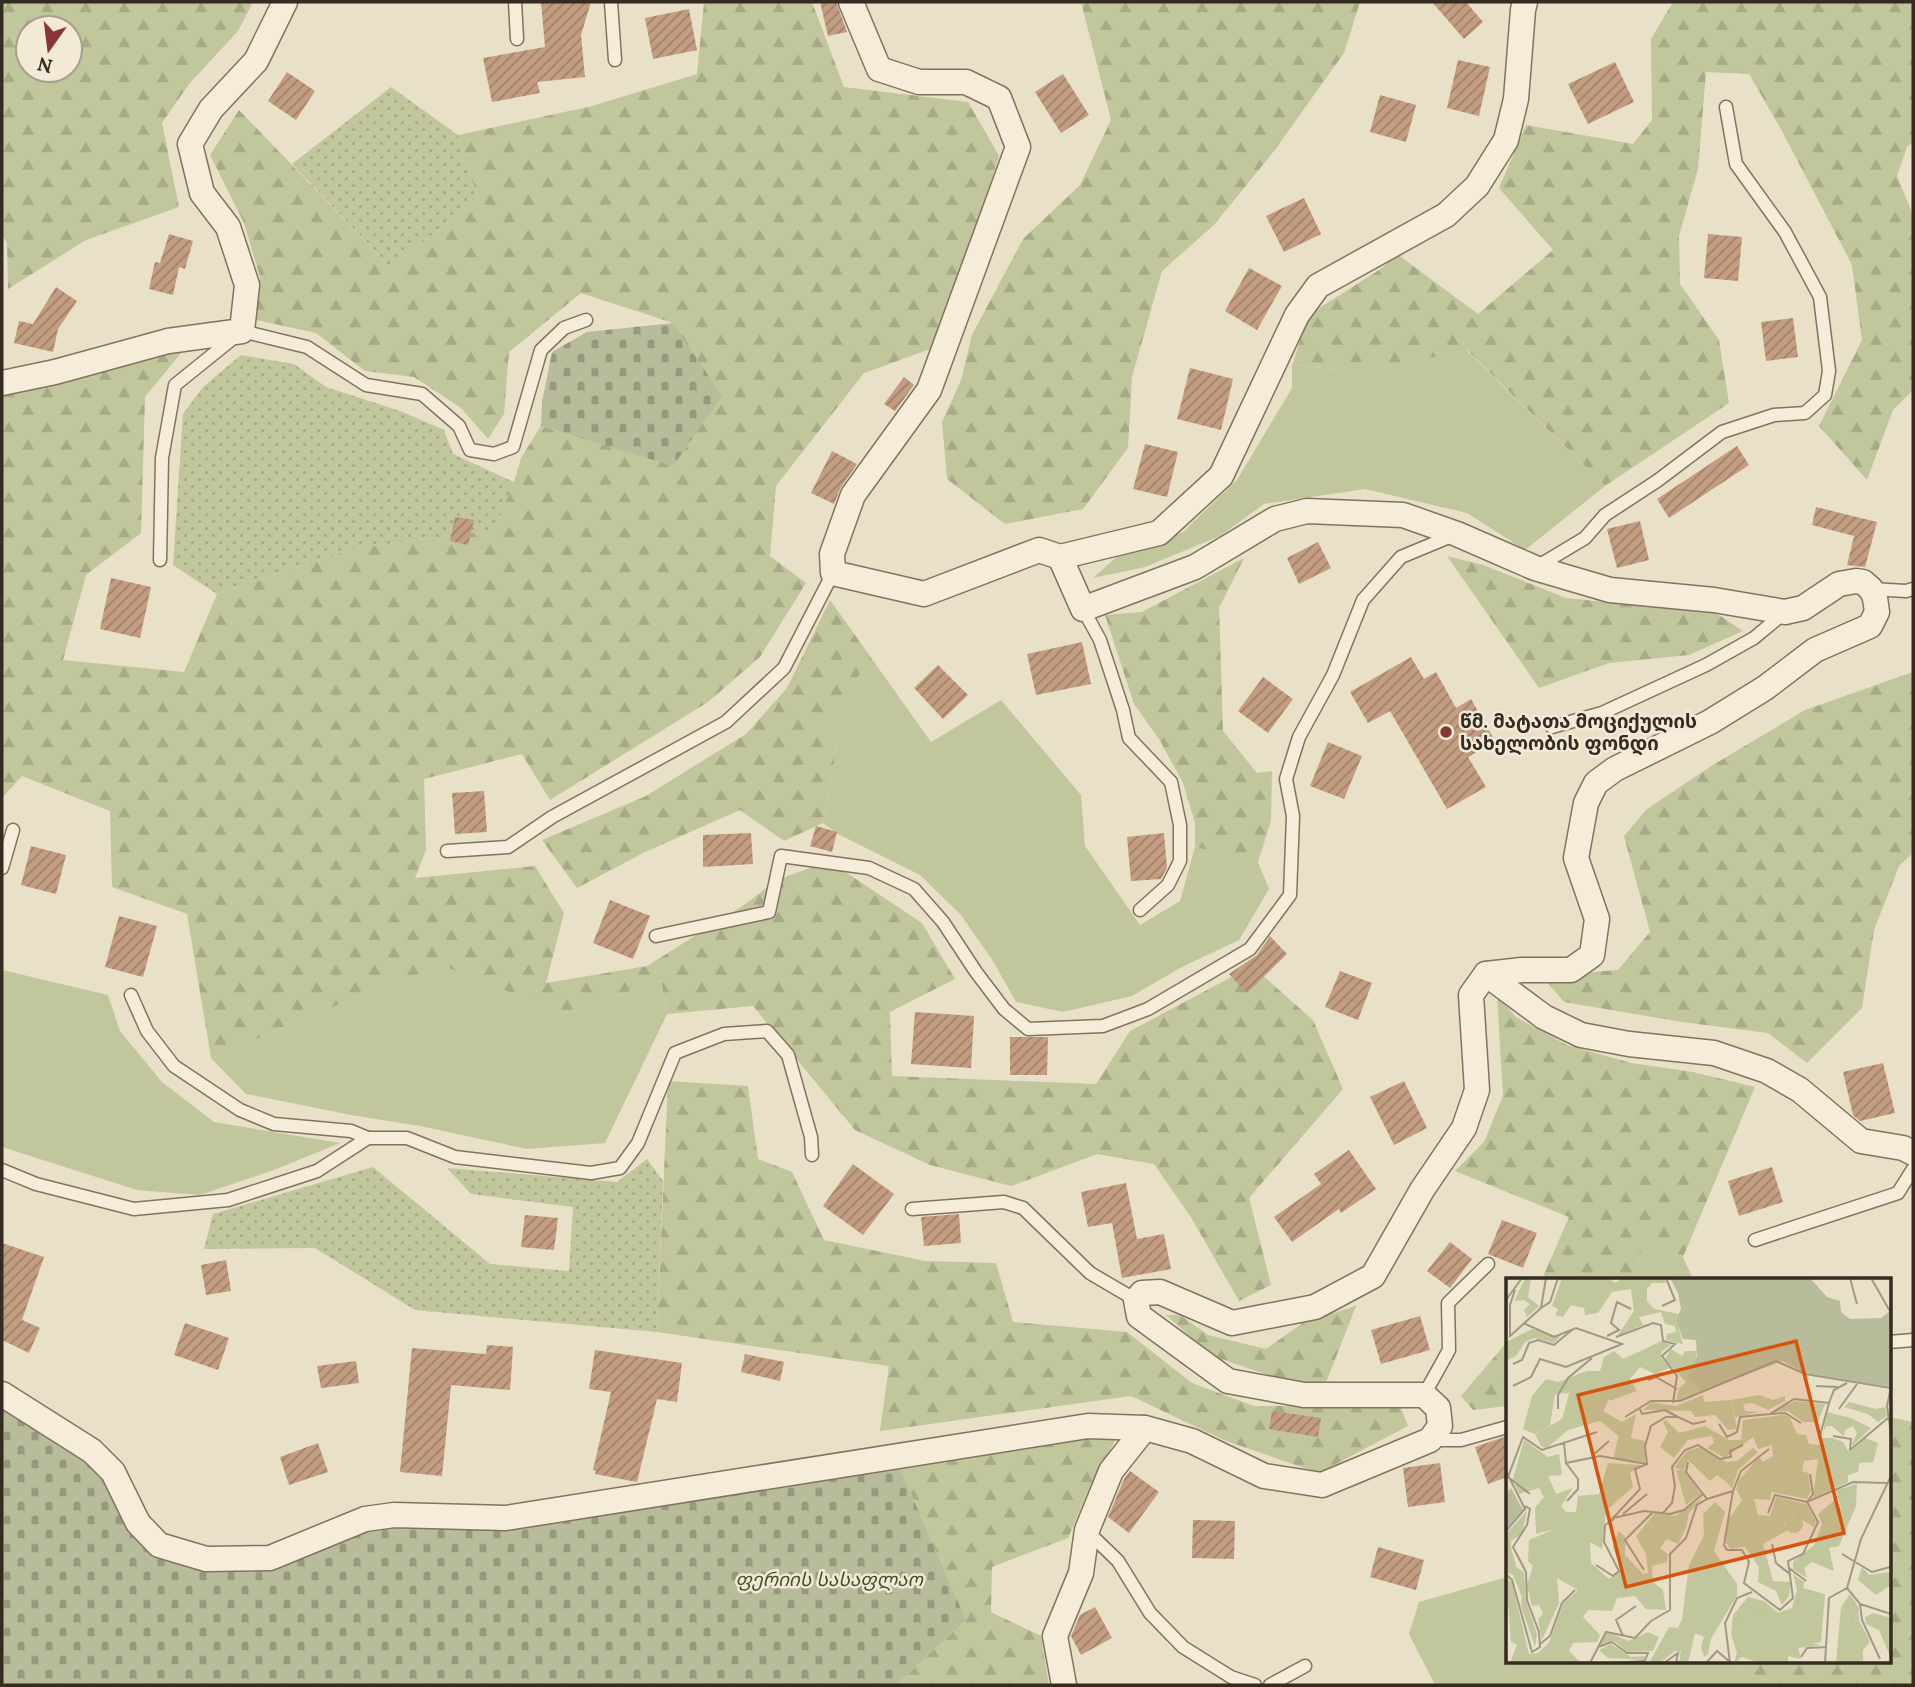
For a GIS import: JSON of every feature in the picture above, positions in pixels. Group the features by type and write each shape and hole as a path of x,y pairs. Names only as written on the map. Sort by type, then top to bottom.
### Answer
{"street":[{"path":"2,383 55,373 168,341 242,331 247,285 228,227 202,193 190,144 211,108 256,61 285,2"},
{"path":"851,2 879,69 919,82 966,82 999,97 1018,146 929,390 853,495 832,554 833,573 924,594 1039,550 1060,557 1159,533 1221,476 1297,315 1318,286 1446,215 1477,186 1506,140 1516,99 1525,2"},
{"path":"2,1394 92,1451 113,1472 138,1523 159,1545 206,1559 270,1558 365,1519 394,1515 506,1518 1088,1426 1145,1428 1192,1441 1264,1476 1322,1485 1430,1440 1440,1426 1438,1408 1424,1395 1304,1395 1228,1381 1139,1316 1136,1300 1142,1293 1160,1292 1231,1323 1315,1307 1373,1276 1422,1190 1464,1128 1477,1090 1471,995 1486,974 1522,970 1571,970 1592,954 1597,919 1576,858 1586,803 1597,783 1615,769 1710,722 1765,688 1815,650 1870,626 1877,612 1875,598 1871,589 1863,582 1845,582 1831,588 1803,608 1784,612 1714,600 1610,590 1535,568 1457,534 1403,515 1307,511 1275,519 1195,567 1083,609 1060,557"},
{"path":"1486,974 1544,1017 1581,1035 1629,1044 1714,1053 1767,1071 1800,1090 1861,1141 1903,1148 1913,1153"},
{"path":"1064,1685 1055,1636 1081,1573 1087,1530 1111,1471 1145,1428"}],"lane":[{"path":"515,2 517,39"},
{"path":"611,2 615,60"},
{"path":"1535,568 1585,538 1605,515 1657,481 1722,432 1774,415 1805,413 1825,395 1829,371 1820,297 1785,232 1736,164 1726,107"},
{"path":"160,560 162,458 175,386 242,331 307,347 366,385 422,394 459,426 470,450 494,454 513,447 541,350 564,328 586,320"},
{"path":"656,936 769,912 781,856 869,868 914,889 943,922 1004,1009 1028,1029 1103,1026 1148,1009 1250,949 1290,895 1293,816 1286,779 1299,737 1333,676 1363,600 1401,557 1457,534"},
{"path":"447,851 508,847 552,817 726,722 784,668 833,573"},
{"path":"1871,589 1913,589"},
{"path":"1083,609 1100,640 1123,710 1129,738 1171,782 1181,825 1180,861 1168,885 1140,910"},
{"path":"1552,727 1602,713 1706,665 1754,638 1784,612"},
{"path":"2,868 13,830"},
{"path":"131,995 147,1031 174,1066 240,1110 274,1124 351,1131 368,1138 407,1138 455,1157 591,1173 620,1168 638,1143 675,1053 724,1034 767,1031 788,1055 811,1137 812,1154"},
{"path":"2,1170 36,1184 134,1209 147,1208 228,1200 317,1171 368,1138"},
{"path":"1755,1240 1898,1193 1913,1169"},
{"path":"912,1209 1004,1202 1023,1208 1090,1273 1136,1300"},
{"path":"1424,1395 1449,1350 1448,1303 1488,1264"},
{"path":"1890,1342 1913,1340"},
{"path":"1430,1440 1461,1440 1506,1427"},
{"path":"1087,1530 1118,1561 1150,1614 1183,1647 1231,1677 1255,1685"},
{"path":"1270,1685 1305,1666"}],"green space":[{"path":"2,2 253,2 238,31 189,84 162,123 179,207 86,240 8,289 7,243 2,235"},
{"path":"704,2 812,2 844,87 968,102 999,156 964,268 933,348 864,373 776,486 770,556 806,583 760,657 708,702 550,800 522,754 424,779 426,850 415,878 535,866 564,913 546,983 647,966 744,905 777,880 829,861 922,923 955,979 890,1012 892,1076 1096,1084 1130,1031 1252,966 1313,1020 1343,1089 1249,1198 1271,1285 1239,1301 1192,1219 1154,1164 1097,1154 1011,1186 930,1165 855,1130 753,1006 667,1014 661,980 564,1014 443,966 369,992 211,1058 187,914 112,887 110,811 22,776 2,798 2,385 185,348 145,397 141,533 86,575 63,660 184,672 217,594 357,548 493,530 514,482 521,458 541,426 673,465 673,323 581,293 509,352 504,414 488,439 461,408 414,377 365,371 316,333 256,320 260,277 244,223 210,155 239,110 390,267 478,200 458,135 592,106 697,74"},
{"path":"1081,2 1360,2 1344,53 1274,151 1214,225 1162,271 1132,377 1128,448 1083,509 1005,524 947,479 942,422 961,380 972,335 1023,239 1080,185 1111,120"},
{"path":"1673,2 1913,2 1913,142 1907,147 1897,176 1913,215 1913,390 1893,410 1867,480 1819,426 1862,340 1852,265 1749,74 1706,72 1698,169 1679,236 1680,284 1719,340 1729,403 1605,486 1467,350 1360,373 1293,364 1307,316 1382,268 1397,254 1478,314 1553,250 1499,188 1526,125 1633,144 1652,120 1651,39"},
{"path":"391,87 458,135 478,200 390,267 292,164"},
{"path":"673,323 722,396 673,466 541,426 542,402 552,352 587,332"},
{"path":"1466,350 1605,486 1525,550 1467,513 1365,489 1264,504 1220,536 1145,567 1093,578 1120,554 1183,532 1237,480 1292,388 1292,364 1360,373"},
{"path":"241,355 294,364 326,387 403,412 444,430 453,454 514,482 494,530 357,548 217,594 173,565 183,414 203,387"},
{"path":"1447,556 1483,565 1566,598 1716,613 1743,631 1689,655 1609,663 1539,688"},
{"path":"1244,558 1219,608 1223,731 1257,773 1272,771 1271,821 1258,862 1195,847 1195,823 1183,783 1159,739 1134,704 1105,615 1142,612"},
{"path":"830,600 872,659 817,729 837,746 823,823 784,841 740,810 645,852 577,888 542,840 646,796 746,734 787,688"},
{"path":"872,659 931,742 1001,700 1081,795 1085,846 1140,925 1180,901 1195,847 1258,862 1269,889 1239,940 1180,968 1132,996 1063,1012 1016,1002 993,961 961,915 920,875 838,834 823,823 837,746 816,729"},
{"path":"1913,672 1913,853 1899,866 1874,930 1862,1008 1807,1063 1768,1033 1564,1002 1542,976 1618,970 1650,932 1624,836 1647,809 1713,765 1805,710"},
{"path":"443,966 564,1014 661,980 667,1014 605,1143 527,1149 246,1094 211,1058 369,992"},
{"path":"2,970 108,995 120,1031 162,1082 214,1122 340,1143 274,1170 200,1195 137,1190 2,1147"},
{"path":"1497,995 1516,1017 1567,1045 1631,1063 1693,1072 1755,1087 1683,1257 1644,1242 1634,1278 1542,1278 1569,1217 1455,1171 1484,1142 1503,1096"},
{"path":"668,1081 748,1086 758,1159 792,1172 824,1240 925,1261 996,1263 1013,1322 1127,1332 1192,1383 1254,1406 1400,1406 1408,1426 1319,1473 1226,1441 1131,1396 880,1431 889,1366 657,1332"},
{"path":"647,1159 663,1181 657,1332 415,1310 315,1248 204,1249 213,1214 373,1167 490,1264 569,1271 573,1207 471,1194 447,1168 617,1182"},
{"path":"1644,1242 1683,1257 1693,1278 1634,1278"},
{"path":"1356,1306 1325,1385 1274,1377 1212,1356 1166,1315 1180,1315 1208,1335 1266,1349 1304,1322"},
{"path":"1506,1343 1506,1406 1473,1410 1461,1396"},
{"name":"ფერიის სასაფლაო","path":"2,1401 88,1455 137,1523 205,1563 364,1523 507,1523 895,1457 966,1620 896,1685 2,1685"},
{"path":"1890,1417 1913,1422 1913,1685 1774,1685 1728,1662 1890,1662"},
{"path":"1116,1431 1114,1443 1089,1489 1068,1538 992,1567 991,1612 1041,1636 1049,1685 896,1685 966,1620 895,1457"},
{"path":"1506,1577 1506,1662 1728,1662 1774,1685 1435,1685 1409,1634 1419,1602"}],"building":[{"path":"541,2 591,2 581,35 585,77 537,82 540,93 492,102 483,58 545,47"},
{"path":"820,2 836,2 847,32 828,36"},
{"path":"1432,2 1466,2 1483,22 1464,39"},
{"path":"689,9 697,50 653,59 645,18"},
{"path":"1458,60 1490,67 1479,116 1447,108"},
{"path":"1615,62 1634,102 1588,124 1568,84"},
{"path":"287,72 315,91 296,120 268,101"},
{"path":"1063,74 1089,115 1061,133 1035,92"},
{"path":"1380,95 1416,105 1406,142 1370,132"},
{"path":"1304,198 1321,234 1284,252 1266,216"},
{"path":"169,234 193,241 185,269 179,267 173,295 149,289 155,262 160,263"},
{"path":"1708,234 1742,237 1738,281 1704,278"},
{"path":"1249,268 1282,286 1257,330 1225,311"},
{"path":"56,287 77,301 58,329 53,352 14,343 19,321 33,324"},
{"path":"1793,318 1798,357 1766,361 1761,322"},
{"path":"1190,368 1233,379 1221,430 1177,419"},
{"path":"904,377 914,385 895,411 884,404"},
{"path":"1145,444 1178,452 1167,497 1133,489"},
{"path":"1737,446 1749,465 1669,518 1657,499"},
{"path":"832,451 857,464 841,487 834,504 811,493"},
{"path":"1816,507 1877,522 1865,567 1847,565 1854,536 1812,525"},
{"path":"455,517 474,520 468,545 450,541"},
{"path":"1640,521 1649,560 1617,568 1607,529"},
{"path":"1318,542 1331,568 1299,584 1287,558"},
{"path":"111,578 151,587 140,638 100,629"},
{"path":"1082,642 1091,684 1036,695 1027,654"},
{"name":"წმ. მატათა მოციქულის სახელობის ფონდი","path":"1411,657 1424,679 1436,672 1456,708 1471,699 1495,741 1468,757 1486,787 1447,809 1390,711 1368,723 1350,692"},
{"path":"938,665 968,695 943,719 914,688"},
{"path":"1263,677 1293,699 1268,733 1238,711"},
{"path":"1328,742 1362,756 1344,799 1310,786"},
{"path":"484,791 487,832 455,834 452,793"},
{"path":"816,826 837,832 832,852 810,846"},
{"path":"751,833 753,864 703,867 703,835"},
{"path":"1164,833 1167,868 1161,879 1131,881 1127,837"},
{"path":"31,846 66,855 56,894 21,885"},
{"path":"610,900 650,916 633,959 593,943"},
{"path":"119,916 157,926 143,977 105,967"},
{"path":"1270,936 1287,954 1247,993 1229,974 1257,955"},
{"path":"1340,971 1372,983 1358,1020 1325,1007"},
{"path":"915,1012 974,1016 971,1068 911,1064"},
{"path":"1010,1037 1048,1037 1047,1075 1010,1075"},
{"path":"1883,1063 1895,1113 1860,1121 1853,1115 1843,1072"},
{"path":"1404,1081 1427,1128 1394,1145 1370,1097"},
{"path":"1349,1150 1376,1189 1341,1213 1339,1209 1292,1242 1274,1217 1321,1184 1314,1174"},
{"path":"853,1164 894,1194 863,1235 823,1206"},
{"path":"1772,1167 1783,1202 1739,1216 1728,1181"},
{"path":"1126,1183 1137,1239 1164,1234 1171,1269 1122,1278 1112,1223 1088,1227 1081,1192"},
{"path":"959,1214 961,1243 924,1246 921,1217"},
{"path":"525,1215 558,1218 554,1250 521,1247"},
{"path":"1502,1220 1537,1233 1523,1268 1488,1254"},
{"path":"1450,1242 1472,1259 1450,1288 1427,1271"},
{"path":"2,1243 44,1257 22,1320 40,1328 29,1353 2,1340"},
{"path":"226,1260 231,1291 206,1295 201,1265"},
{"path":"1420,1316 1430,1350 1381,1364 1371,1330"},
{"path":"185,1323 229,1338 218,1370 174,1355"},
{"path":"487,1345 513,1347 510,1390 451,1385 442,1476 400,1472 412,1348 486,1354"},
{"path":"595,1350 682,1363 677,1402 657,1399 637,1482 595,1474 596,1471 593,1470 611,1392 589,1389"},
{"path":"745,1354 784,1362 780,1381 741,1372"},
{"path":"356,1361 359,1383 321,1388 317,1366"},
{"path":"1272,1411 1321,1418 1318,1437 1269,1429"},
{"path":"1506,1436 1506,1477 1488,1484 1475,1447"},
{"path":"318,1443 328,1472 289,1485 280,1457"},
{"path":"1440,1463 1445,1502 1408,1507 1403,1468"},
{"path":"1130,1471 1159,1492 1129,1533 1108,1517"},
{"path":"1193,1520 1235,1521 1234,1559 1192,1558"},
{"path":"1378,1547 1424,1560 1416,1590 1370,1577"},
{"path":"1095,1607 1112,1638 1081,1655 1071,1636 1080,1615"}],"place":[{"name":"წმ. მატათა მოციქულის სახელობის ფონდი","path":"1446,732"}]}
